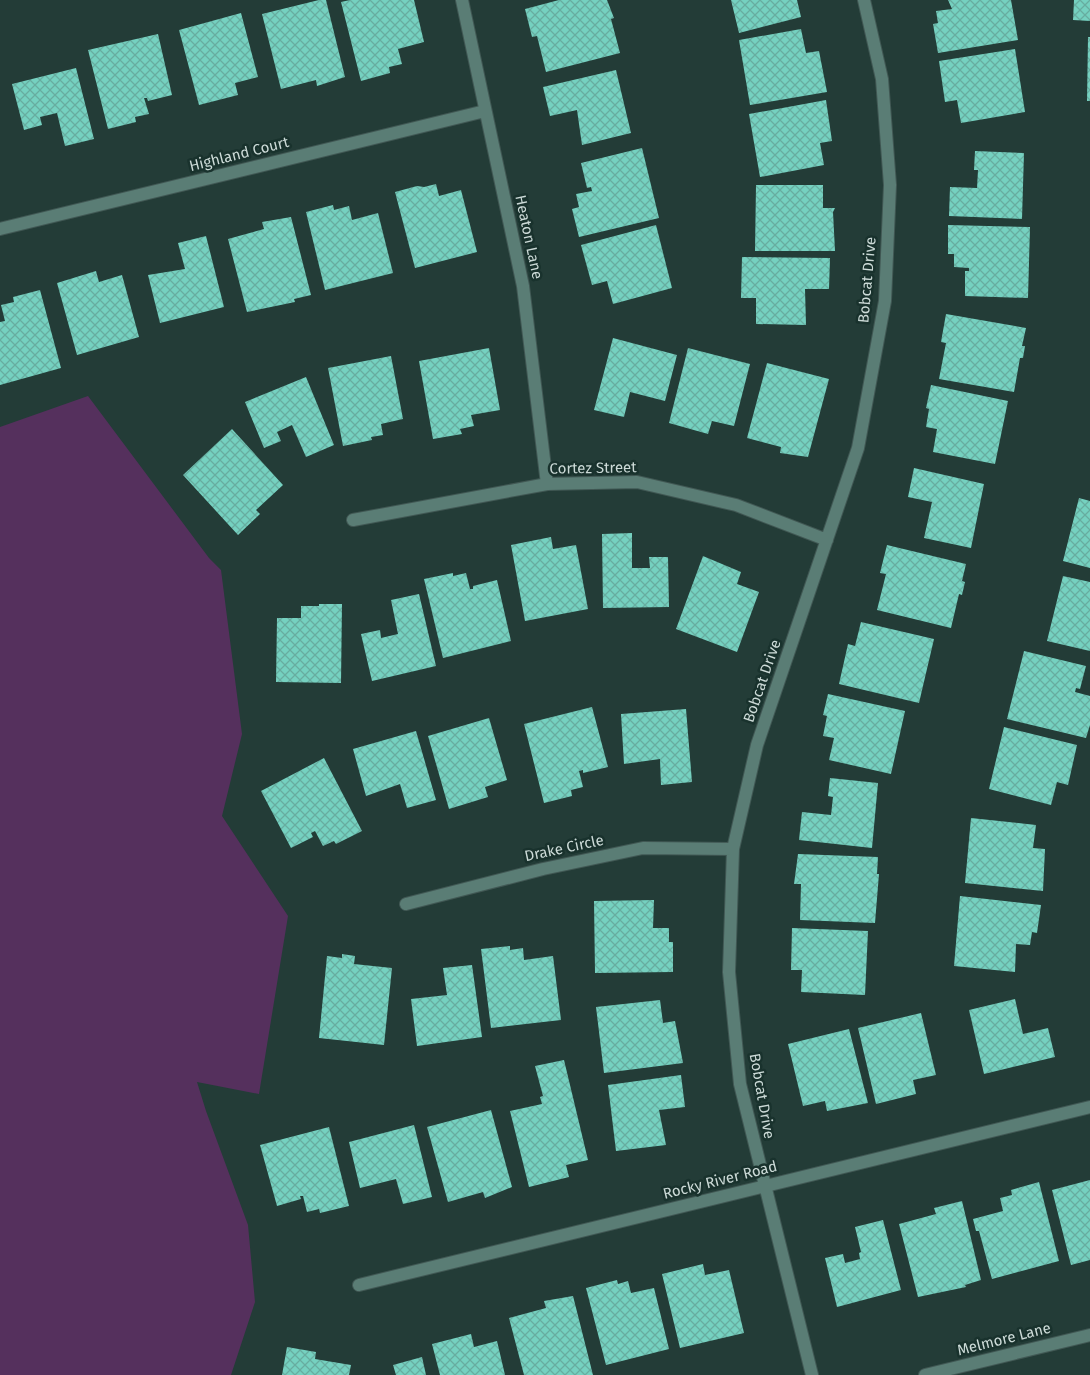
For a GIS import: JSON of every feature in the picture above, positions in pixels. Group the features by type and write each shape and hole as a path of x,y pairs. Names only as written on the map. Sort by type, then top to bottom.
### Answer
{"street":[{"name":"Heaton Lane","path":"462,0 523,286 547,484"},
{"name":"Bobcat Drive","path":"812,1375 763,1186 740,1084 729,972 733,849 757,745 858,448 885,301 890,184 882,79 864,0"},
{"name":"Highland Court","path":"0,228 485,111"},
{"name":"Cortez Street","path":"353,520 547,484 637,482 736,505 827,540"},
{"name":"Drake Circle","path":"406,904 543,869 643,848 733,849"},
{"name":"Rocky River Road","path":"359,1285 1090,1107"},
{"name":"Melmore Lane","path":"925,1375 1090,1335"}],"shaded area":[{"path":"88,396 209,558 221,570 242,734 222,816 288,916 259,1094 197,1082 248,1225 255,1302 231,1375 0,1375 0,427"}],"building":[{"path":"326,0 345,77 317,86 316,80 281,89 262,14"},
{"path":"350,0 414,0 424,42 398,49 402,64 389,67 390,73 361,81 341,2"},
{"path":"559,0 607,0 614,18 611,19 620,53 546,72 537,36 532,37 525,9"},
{"path":"731,0 797,0 801,17 739,33"},
{"path":"948,0 1011,0 1018,40 938,53 933,24 938,23 936,11 952,9"},
{"path":"1074,0 1090,0 1090,21 1073,20"},
{"path":"241,13 258,77 235,83 238,95 199,105 179,30"},
{"path":"801,29 806,53 819,51 827,92 750,105 739,40"},
{"path":"158,34 172,95 148,101 147,98 144,98 149,114 135,117 136,122 108,129 88,50"},
{"path":"1088,37 1090,37 1090,101 1087,101"},
{"path":"1015,49 1025,112 961,123 957,100 945,102 939,61"},
{"path":"76,68 94,139 65,146 57,113 40,117 42,125 24,130 12,84"},
{"path":"616,70 631,133 582,145 577,110 550,116 543,87"},
{"path":"826,100 832,141 820,143 824,165 760,177 749,114"},
{"path":"642,148 659,218 579,237 572,209 579,207 576,194 592,191 591,187 587,188 581,163"},
{"path":"975,151 1024,153 1022,219 949,216 950,187 977,188 978,170 974,170"},
{"path":"436,184 439,196 461,190 477,252 415,268 395,192 417,186 424,187"},
{"path":"756,185 823,185 823,208 835,208 833,212 835,251 755,251"},
{"path":"333,205 334,210 349,206 352,220 378,213 393,273 325,290 306,212"},
{"path":"291,217 311,295 294,299 295,302 247,312 228,239 264,229 262,222"},
{"path":"656,225 672,288 613,304 607,281 592,285 581,245"},
{"path":"948,225 1030,227 1028,298 965,296 965,271 969,271 969,268 954,267 954,254 948,254"},
{"path":"206,236 224,307 160,323 148,275 185,269 178,243"},
{"path":"742,257 830,258 829,289 805,289 806,325 756,324 756,298 741,298"},
{"path":"96,271 99,282 122,275 139,337 77,355 57,283"},
{"path":"40,290 61,368 0,385 0,322 5,321 1,305 14,302 13,297"},
{"path":"946,314 1026,328 1022,346 1025,346 1023,358 1020,358 1014,392 939,379 946,343 941,342"},
{"path":"613,338 677,355 665,401 630,392 624,417 594,410"},
{"path":"489,348 500,410 471,415 474,426 460,429 462,434 433,439 419,361"},
{"path":"688,348 750,364 734,426 712,421 708,434 669,423"},
{"path":"391,356 403,419 381,424 383,435 371,437 372,440 343,446 328,368"},
{"path":"767,363 829,379 808,457 780,453 781,447 747,438"},
{"path":"306,377 334,445 306,457 292,425 277,432 281,441 264,448 245,402"},
{"path":"931,385 1008,401 995,464 933,452 937,429 926,427 929,409 926,408"},
{"path":"232,429 283,485 256,510 260,514 238,535 183,475"},
{"path":"914,468 984,484 971,548 924,538 932,502 908,497"},
{"path":"1079,498 1090,501 1090,568 1063,561"},
{"path":"632,533 632,568 650,568 649,557 668,557 669,607 603,608 602,534"},
{"path":"551,537 553,549 576,545 588,609 525,621 511,545"},
{"path":"887,545 966,564 962,581 965,582 962,595 959,594 951,628 877,610 886,574 880,573"},
{"path":"703,556 741,572 737,584 759,592 737,652 676,629"},
{"path":"453,573 453,576 466,573 470,589 473,589 473,586 497,580 511,641 443,658 424,579"},
{"path":"1063,576 1090,582 1090,651 1047,641"},
{"path":"419,594 436,666 372,681 361,634 380,630 381,638 398,634 391,600"},
{"path":"319,604 342,604 341,683 276,682 277,618 301,618 301,606 319,606"},
{"path":"861,622 934,639 919,703 839,684 848,644 855,646"},
{"path":"1024,651 1086,666 1080,689 1076,688 1075,692 1090,696 1090,725 1086,738 1007,719"},
{"path":"828,694 905,711 891,774 829,760 834,738 823,736 827,716 823,715"},
{"path":"592,707 608,767 583,773 583,770 579,771 583,787 571,790 572,796 544,803 524,724"},
{"path":"686,709 692,782 661,785 660,759 624,764 621,714"},
{"path":"489,718 507,780 485,787 488,797 449,809 428,736"},
{"path":"1004,727 1077,745 1068,785 1057,782 1051,805 989,789"},
{"path":"416,731 436,800 407,808 400,784 366,796 353,749"},
{"path":"324,758 362,831 336,844 334,841 323,846 315,831 311,833 313,837 291,848 261,791"},
{"path":"830,778 878,783 872,848 799,840 802,812 831,815 833,797 828,796"},
{"path":"971,818 1036,825 1033,848 1045,849 1043,891 965,883"},
{"path":"798,854 878,857 877,874 879,874 875,923 800,920 801,884 794,884"},
{"path":"960,896 1041,905 1037,933 1032,932 1030,945 1016,944 1015,972 954,966"},
{"path":"654,900 653,928 669,928 669,942 673,942 673,972 595,973 594,901"},
{"path":"792,928 868,931 865,995 801,992 802,970 791,970"},
{"path":"510,946 510,950 523,948 524,960 553,956 561,1020 491,1028 481,949"},
{"path":"342,954 355,956 354,964 392,968 384,1045 319,1038 327,956 342,958"},
{"path":"472,965 482,1037 417,1046 411,999 447,995 443,968"},
{"path":"1015,999 1023,1034 1048,1028 1055,1057 984,1074 969,1010"},
{"path":"660,1000 663,1023 675,1021 683,1063 604,1073 596,1007"},
{"path":"921,1013 936,1075 913,1080 916,1094 876,1104 858,1028"},
{"path":"849,1029 868,1103 827,1111 825,1101 803,1106 788,1044"},
{"path":"564,1060 588,1160 566,1165 569,1177 529,1187 510,1111 542,1104 540,1097 543,1096 535,1066"},
{"path":"681,1075 685,1107 659,1110 666,1145 616,1151 608,1085"},
{"path":"491,1110 512,1187 485,1198 483,1192 448,1202 427,1127"},
{"path":"414,1125 432,1197 403,1204 396,1179 360,1188 349,1142"},
{"path":"329,1127 349,1206 320,1213 319,1209 307,1212 303,1196 300,1196 301,1199 277,1206 260,1145"},
{"path":"1090,1180 1090,1260 1071,1265 1052,1190"},
{"path":"1039,1182 1059,1261 992,1279 979,1231 976,1231 973,1219 1003,1211 1000,1198 1012,1195 1011,1190"},
{"path":"962,1201 981,1280 965,1285 966,1287 918,1297 899,1224 936,1214 934,1208"},
{"path":"883,1220 901,1290 837,1307 825,1258 843,1254 845,1263 860,1259 859,1253 861,1252 855,1227"},
{"path":"703,1264 705,1275 729,1270 744,1333 680,1348 662,1274"},
{"path":"617,1280 618,1284 628,1281 631,1293 654,1288 669,1349 606,1365 586,1288"},
{"path":"573,1296 593,1375 524,1375 509,1318 546,1308 544,1301"},
{"path":"471,1334 474,1347 497,1341 505,1375 440,1375 432,1344"},
{"path":"287,1347 316,1352 315,1359 351,1365 349,1375 282,1375"},
{"path":"422,1357 426,1375 396,1375 393,1365"}]}
